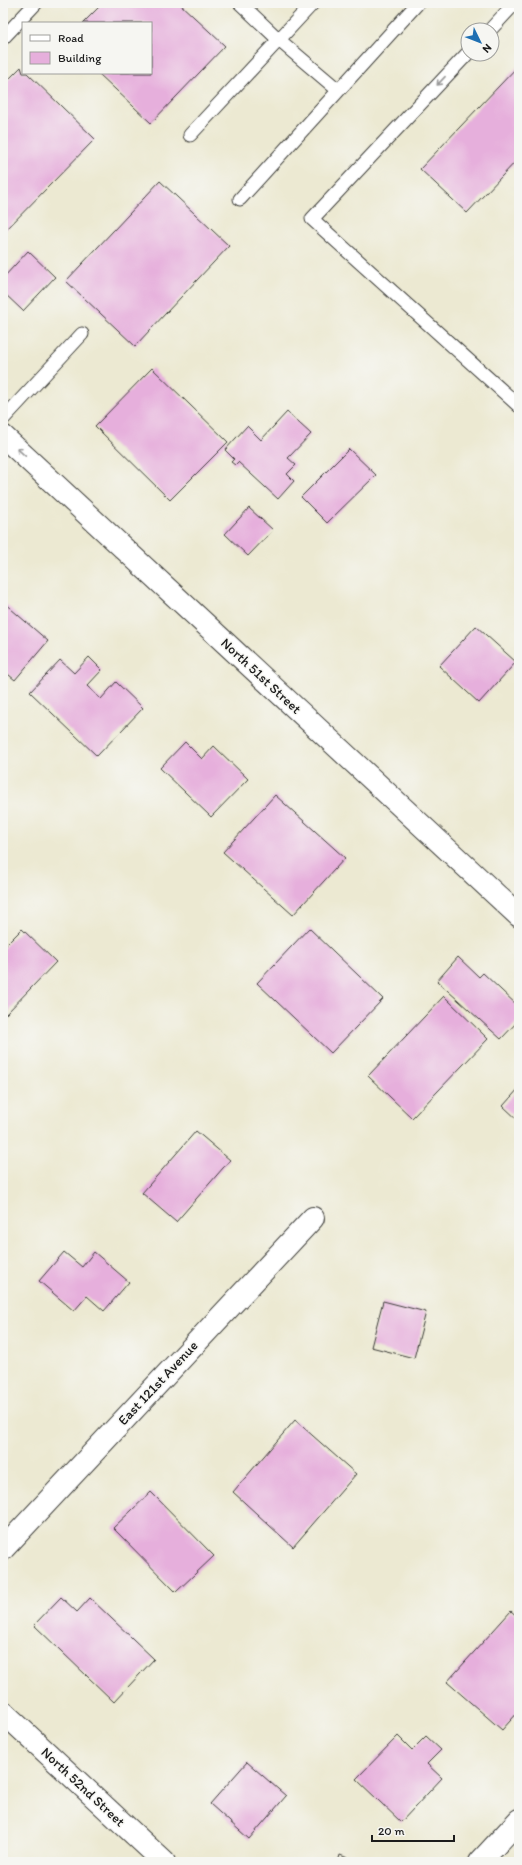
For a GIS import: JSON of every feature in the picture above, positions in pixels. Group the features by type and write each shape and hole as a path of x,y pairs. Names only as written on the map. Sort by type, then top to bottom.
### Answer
{"street":[{"name":"North 51st Street","path":"3,436 519,916"},
{"name":"East 121st Avenue","path":"3,1549 313,1218"},
{"name":"North 52nd Street","path":"3,1712 164,1862"},
{"path":"480,1862 519,1820"}],"lane":[{"path":"3,38 36,3"},
{"path":"240,3 279,40 338,90"},
{"path":"190,135 313,3"},
{"path":"240,199 418,3"},
{"path":"497,22 515,3"},
{"path":"460,62 312,219 519,406"},
{"path":"3,419 82,334"}],"building":[{"path":"103,3 179,3 225,46 151,123 99,74 152,74 152,22 84,22"},
{"path":"519,65 519,158 467,213 420,169"},
{"path":"21,67 22,74 28,74 95,139 3,233 3,85"},
{"path":"160,181 229,246 135,346 66,281"},
{"path":"28,251 55,277 23,311 3,292 3,278"},
{"path":"152,368 228,442 170,500 95,426"},
{"path":"287,412 311,434 288,458 296,465 287,474 294,481 278,499 238,462 235,465 231,462 234,459 225,450 247,426 261,440"},
{"path":"349,449 376,475 327,523 301,497"},
{"path":"249,508 273,530 248,556 225,534"},
{"path":"3,602 48,641 15,680 3,670"},
{"path":"476,626 516,662 479,703 439,666"},
{"path":"89,657 102,670 87,686 101,699 116,682 143,708 97,756 30,692 60,660 74,673"},
{"path":"185,742 202,759 214,746 248,779 211,817 160,768"},
{"path":"275,795 345,858 293,915 223,852"},
{"path":"309,928 383,999 331,1053 257,983"},
{"path":"22,929 56,962 6,1014 3,1012 3,948"},
{"path":"458,957 479,977 483,973 519,1007 519,1020 501,1039 437,981"},
{"path":"444,996 488,1039 412,1118 368,1076"},
{"path":"519,1088 519,1121 503,1106"},
{"path":"196,1131 230,1160 176,1222 142,1193"},
{"path":"64,1252 82,1267 94,1252 129,1282 104,1311 87,1296 74,1311 39,1281"},
{"path":"383,1301 426,1312 414,1358 371,1347"},
{"path":"295,1420 356,1474 293,1547 233,1492"},
{"path":"151,1492 214,1556 176,1592 113,1528"},
{"path":"61,1597 77,1612 90,1598 154,1659 114,1702 34,1625"},
{"path":"511,1611 519,1618 519,1711 502,1730 447,1682"},
{"path":"398,1736 412,1750 426,1736 441,1750 427,1764 442,1778 401,1822 356,1779"},
{"path":"247,1762 286,1796 249,1839 210,1804"},
{"path":"340,1855 358,1862 338,1862"}]}
